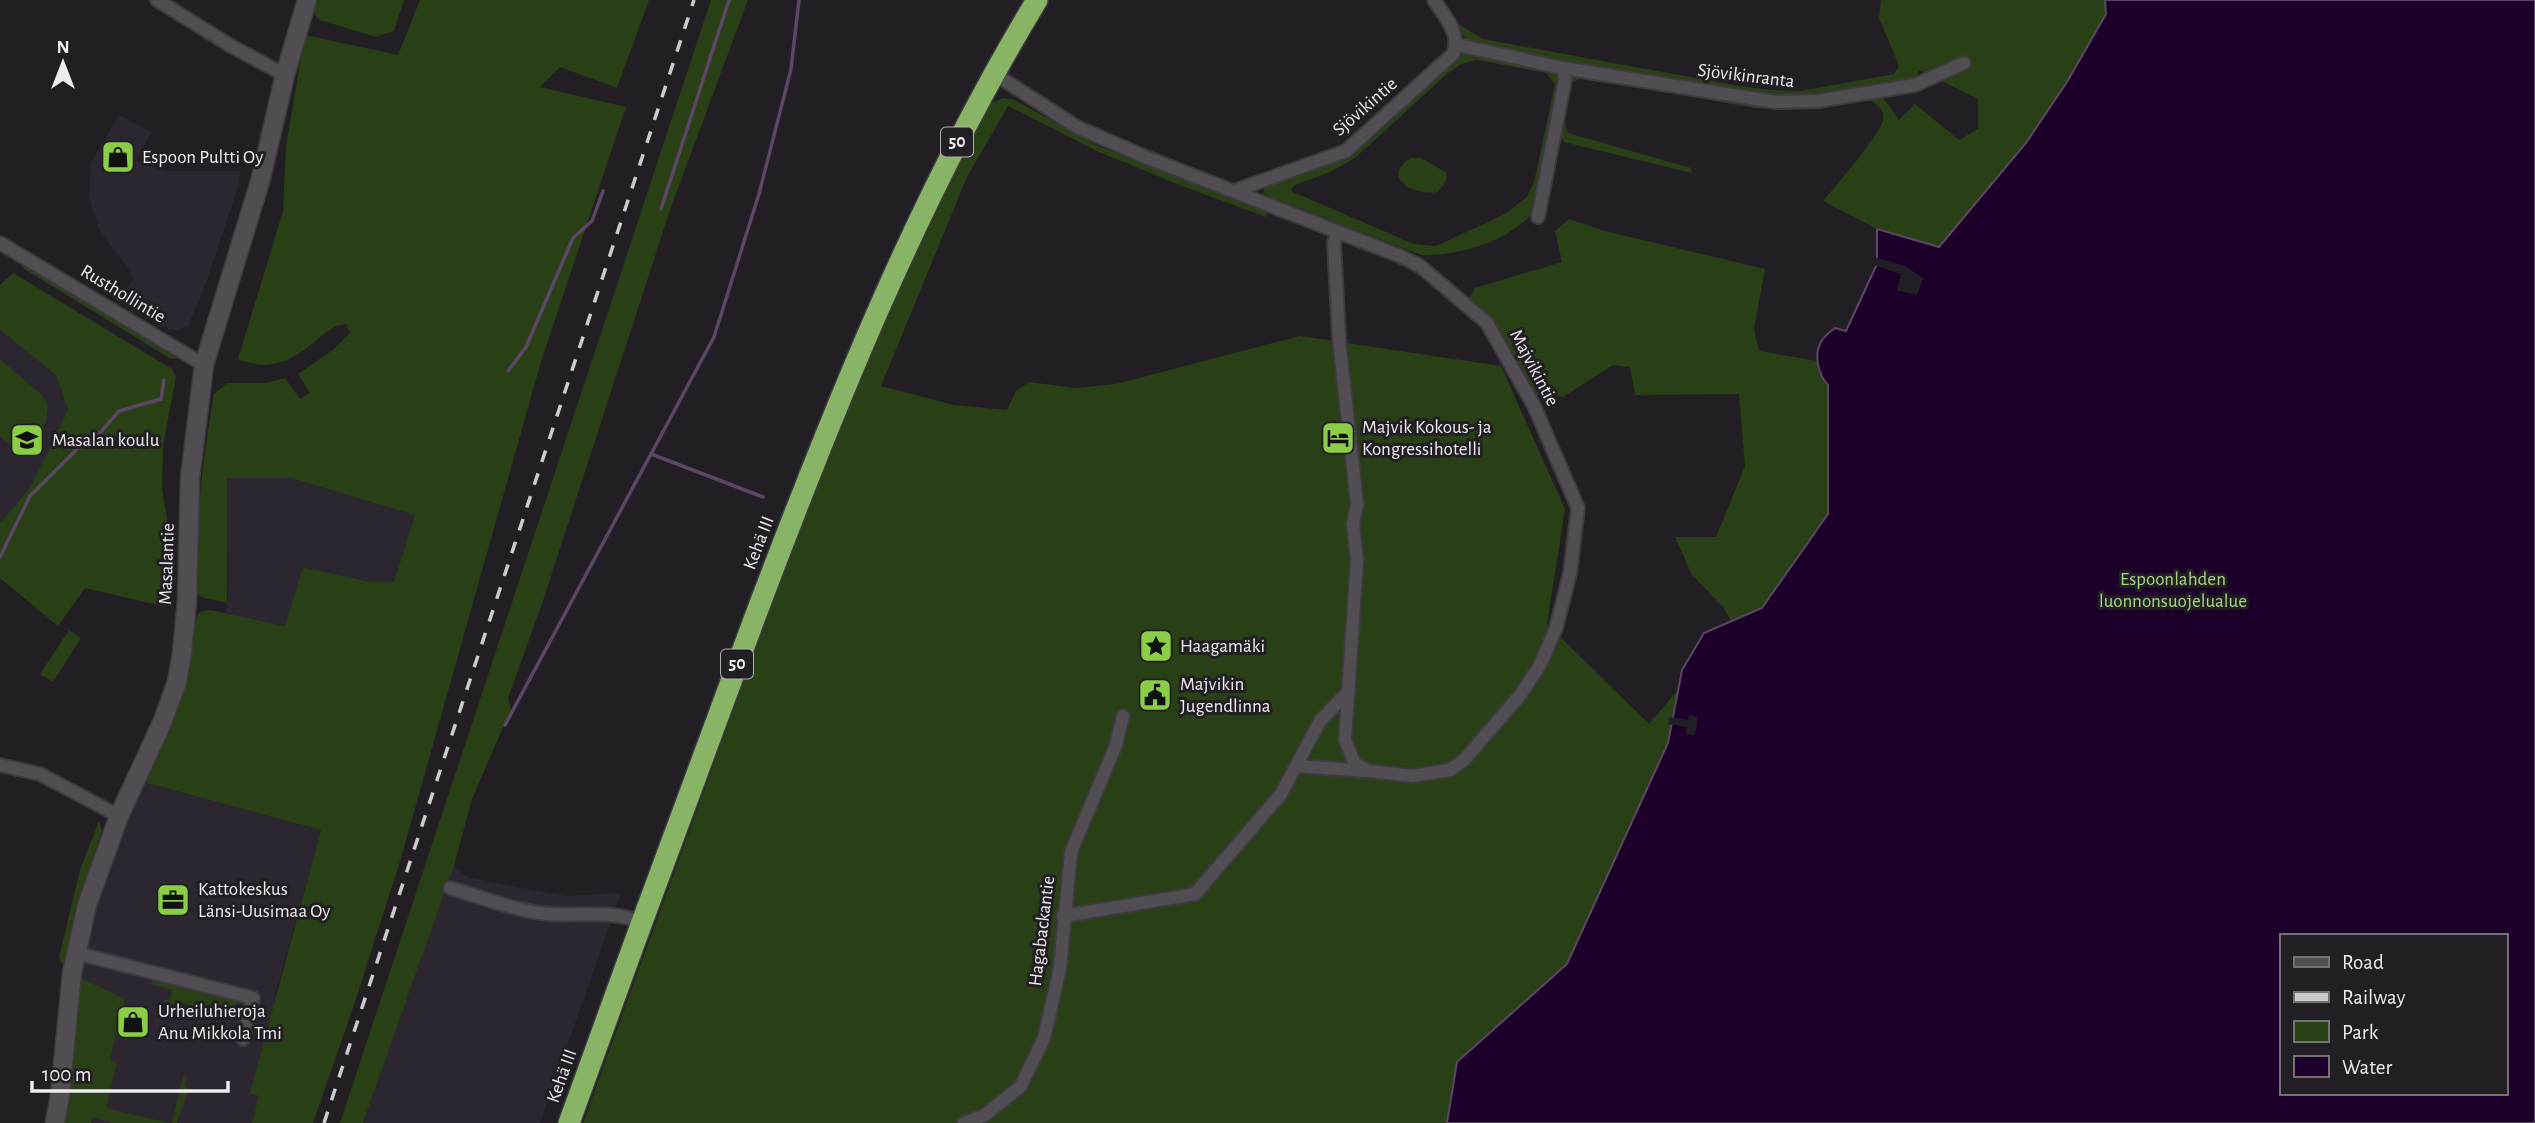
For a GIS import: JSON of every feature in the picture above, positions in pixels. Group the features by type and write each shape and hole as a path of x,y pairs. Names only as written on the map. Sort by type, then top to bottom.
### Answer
{"highway":[{"name":"Kehä III","path":"569,1123 730,683 835,409 922,212 993,73 1037,0"}],"street":[{"path":"157,0 231,46 285,75"},
{"name":"Masalantie","path":"55,1123 76,953 87,905 118,816 170,702 183,653 190,478 204,365 261,178 285,75 307,0"},
{"path":"1434,0 1455,34 1457,45"},
{"name":"Sjövikinranta","path":"1457,45 1563,68 1775,103 1818,101 1916,85 1964,63"},
{"name":"Sjövikintie","path":"1234,191 1346,151 1453,54 1457,45"},
{"path":"1538,217 1565,80 1563,68"},
{"name":"Majvikintie","path":"993,73 1077,127 1234,191 1336,237 1420,266 1487,323 1534,406 1578,508 1570,573 1556,628 1541,665 1521,694 1477,745 1464,760 1450,770 1412,776 1298,766"},
{"path":"1336,237 1341,353 1357,504 1353,524 1357,560 1345,740 1355,764 1369,771"},
{"name":"Rusthollintie","path":"0,243 204,365"},
{"name":"Rusthollintie","path":"0,253 21,256"},
{"path":"1063,916 1195,894 1281,794 1320,721 1349,691"},
{"name":"Hagabackantie","path":"964,1123 985,1115 1021,1086 1044,1038 1060,968 1070,852 1116,745 1123,716"},
{"path":"0,765 40,774 118,816"},
{"path":"450,888 540,913 624,915 642,922"},
{"path":"76,953 253,999 243,1039"}],"shaded area":[{"path":"119,115 151,132 136,161 165,171 240,171 238,187 207,280 188,326 181,329 172,330 162,326 119,300 133,279 128,268 100,232 89,196 91,163"},
{"name":"Masalan koulu","path":"0,330 56,375 68,410 30,488 0,523"},
{"path":"226,478 291,478 416,515 394,582 369,582 285,626 225,614 228,598"},
{"path":"143,782 321,830 276,992 290,1123 64,1123 79,979 90,918 111,851"},
{"path":"454,866 469,878 566,896 621,893 540,1123 363,1123"}],"green space":[{"path":"318,0 404,0 394,31 376,37 320,20 312,11"},
{"path":"420,0 649,0 617,88 560,67 540,87 626,107 540,365 401,858 313,1123 252,1123 259,1096 250,1093 321,830 143,782 179,704 189,671 195,621 200,612 210,610 285,626 303,567 369,582 394,582 415,515 291,478 227,478 227,603 201,597 195,591 200,492 214,394 227,383 266,383 285,378 300,399 310,393 298,374 334,349 350,333 346,324 336,327 296,356 278,363 249,363 238,359 283,211 286,146 305,35 398,55"},
{"path":"711,0 748,0 671,207 542,604 508,698 511,709 472,799 454,866 363,1123 340,1123"},
{"path":"1437,0 1443,0 1460,25 1483,39 1739,86 1801,91 1894,74 1899,66 1879,18 1881,0 2535,0 2535,1123 583,1123 804,516 901,283 989,104 1003,98 1014,100 1098,146 1268,211 1266,217 1097,151 1008,106 967,177 881,386 954,405 1007,410 1016,391 1029,382 1075,388 1116,384 1300,336 1501,366 1565,509 1547,624 1649,724 1737,620 1731,621 1723,607 1692,575 1675,537 1716,537 1745,466 1739,394 1635,395 1630,367 1613,365 1563,397 1527,394 1487,323 1466,304 1475,288 1562,262 1555,231 1569,219 1605,231 1765,269 1754,329 1759,351 1817,361 1820,376 1828,384 1862,386 1874,351 1846,343 1846,332 1877,264 1877,229 1823,201 1874,137 1883,120 1883,113 1877,105 1868,100 1787,110 1755,108 1584,78 1572,82 1564,120 1568,133 1691,168 1692,173 1564,142 1559,126 1567,80 1565,71 1783,105 1818,103 1876,93 1881,95 1899,120 1915,104 1959,140 1978,129 1978,99 1919,70 1915,79 1910,81 1800,98 1774,97 1475,45 1467,41","holes":["2039,123 2042,124 2036,141 2022,151 1941,252 1939,247 2026,143"]},
{"path":"1471,52 1558,73 1561,79 1534,211 1524,222 1497,239 1467,250 1421,255 1263,194 1265,186 1348,155 1458,55","holes":["1477,60 1546,73 1555,84 1534,182 1527,197 1505,214 1436,246 1414,244 1291,190 1295,185 1328,173 1355,158 1461,64"]},
{"path":"1411,158 1421,158 1447,173 1446,181 1438,192 1429,193 1411,188 1399,179 1398,172 1402,165"},
{"path":"23,264 178,358 171,359 21,267"},
{"path":"13,273 172,369 176,377 163,446 162,489 167,518 166,607 85,588 58,626 0,578 0,523 30,488 68,410 56,375 0,330 0,285"},
{"path":"0,359 43,396 48,406 46,422 37,436 11,446 0,436"},
{"path":"69,630 81,638 53,682 40,674"},
{"path":"99,821 102,830 83,888 67,962 62,963 59,957 80,870"},
{"path":"79,979 125,999 110,1060 117,1062 106,1108 169,1123 113,1123 92,1117 91,1123 64,1123"},
{"path":"154,980 237,1000 233,1016 177,1002 174,1011 162,1008 164,1000 170,999 172,990 150,984"},
{"path":"183,1076 187,1077 185,1086 189,1088 177,1123 172,1123"}],"water":[{"name":"Espoonlahden luonnonsuojelualue","path":"2105,0 2535,0 2535,1123 1447,1123 1457,1062 1567,964 1668,743 1682,670 1704,633 1762,608 1828,514 1828,385 1819,370 1818,351 1822,340 1835,328 1846,331 1877,264 1877,229 1939,247 2026,143 2067,82 2106,14"}],"pier":[{"path":"1874,257 1905,266 1923,278 1917,295 1897,290 1901,274 1873,265"},
{"path":"1689,715 1698,717 1695,735 1686,734 1687,727 1668,724 1670,717 1688,720"}],"waterway":[{"path":"661,209 729,0"},
{"path":"505,725 714,337 759,194 791,69 799,0"},
{"path":"508,371 526,347 573,238 592,221 603,191"},
{"path":"0,557 30,496 93,433 100,433 119,411 161,399 164,380"},
{"path":"651,454 763,497"}],"railway":[{"path":"324,1123 694,0"}],"place":[{"name":"Espoon Pultti Oy","path":"118,157"},
{"name":"Majvik Kokous- ja Kongressihotelli","path":"1338,438"},
{"name":"Masalan koulu","path":"27,440"},
{"name":"Haagamäki","path":"1156,646"},
{"name":"Majvikin Jugendlinna","path":"1155,695"},
{"name":"Kattokeskus Länsi-Uusimaa Oy","path":"173,900"},
{"name":"Urheiluhieroja Anu Mikkola Tmi","path":"133,1022"}]}
